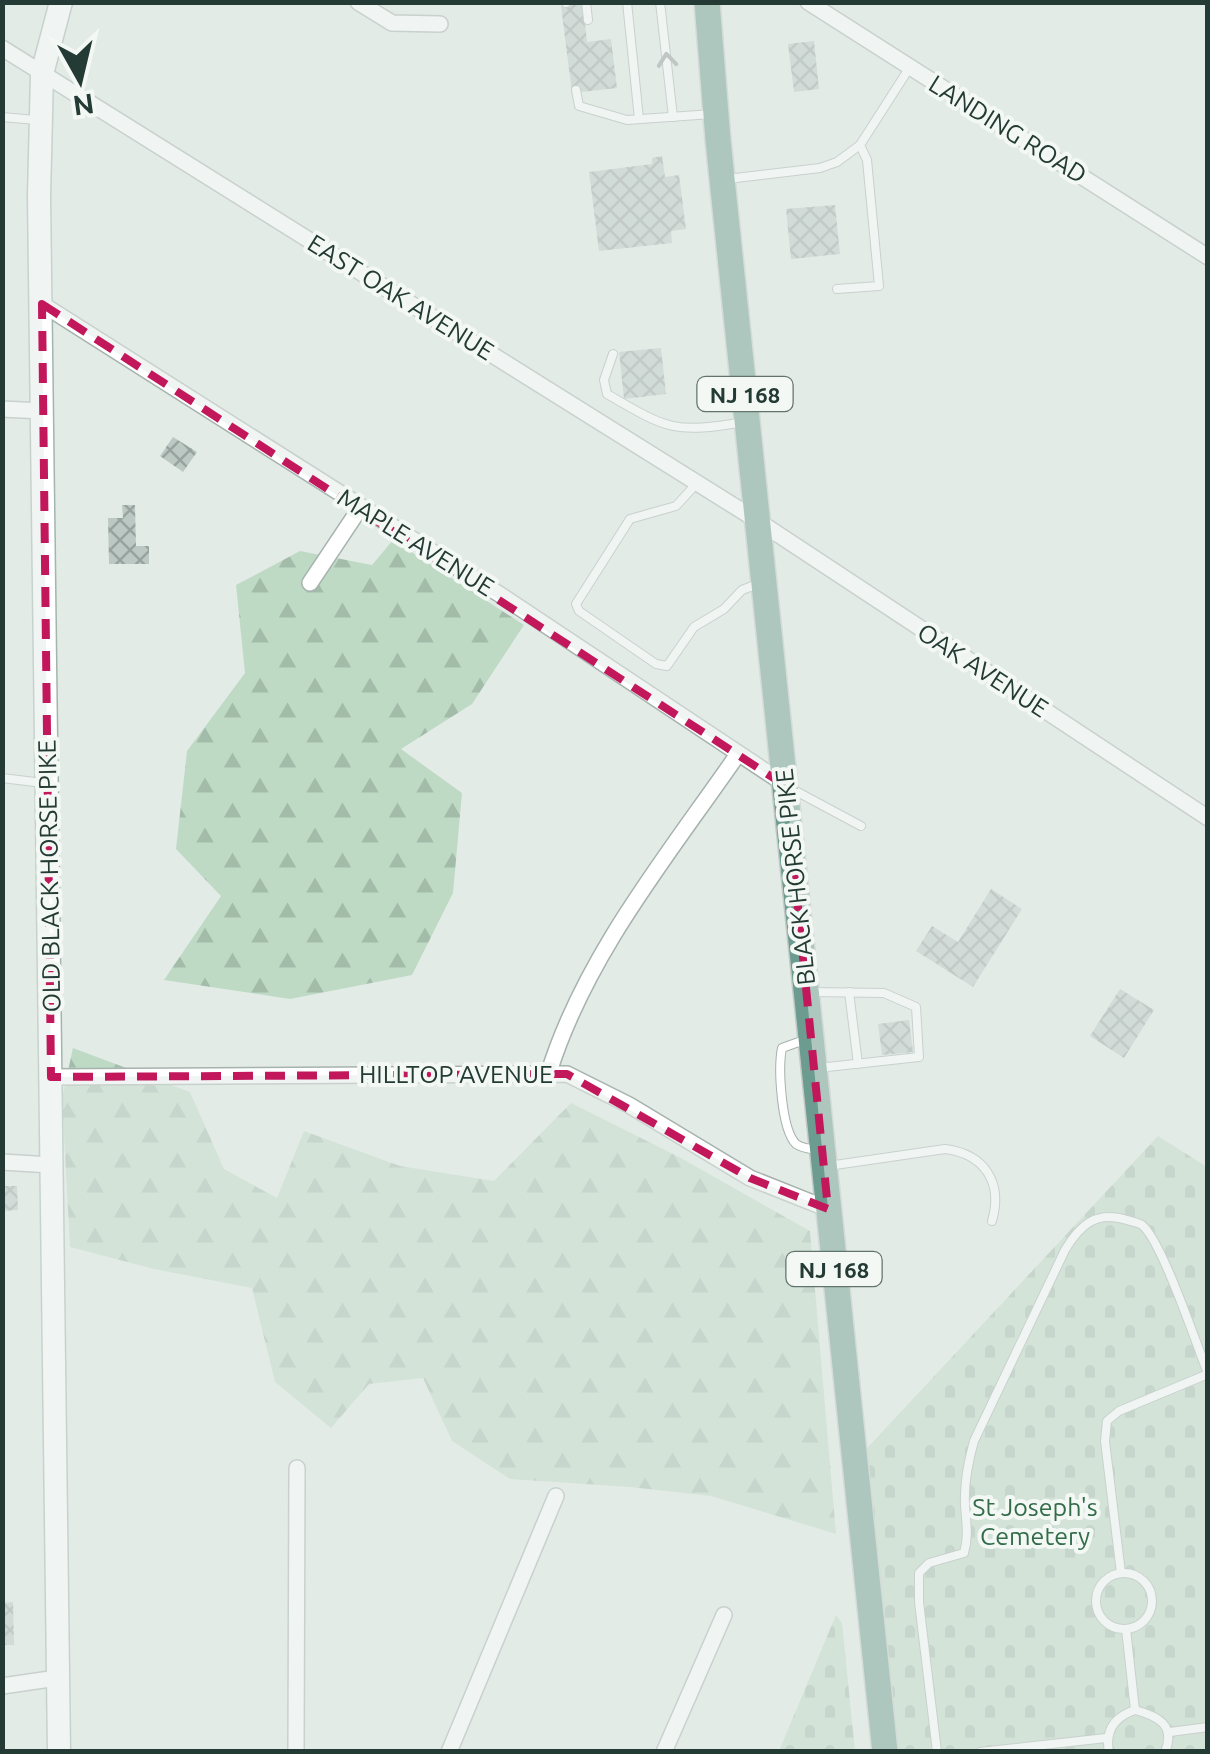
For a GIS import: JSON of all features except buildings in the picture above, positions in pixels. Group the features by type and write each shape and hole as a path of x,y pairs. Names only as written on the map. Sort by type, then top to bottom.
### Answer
{"main road":[{"name":"BLACK HORSE PIKE","path":"707,2 884,1752"}],"street":[{"name":"OLD BLACK HORSE PIKE","path":"58,1752 41,120 42,74 61,2"},
{"path":"358,2 392,23 440,24"},
{"name":"LANDING ROAD","path":"808,2 1208,257"},
{"name":"EAST OAK AVENUE","path":"2,48 758,521"},
{"name":"MAPLE AVENUE","path":"42,304 499,594 786,786"},
{"path":"2,409 43,411"},
{"path":"310,583 360,508"},
{"name":"OAK AVENUE","path":"758,521 1208,818"},
{"path":"550,1072 571,1016 620,924 738,754"},
{"name":"HILLTOP AVENUE","path":"51,1077 567,1074 629,1105 750,1178 828,1209"},
{"path":"2,1162 52,1165"},
{"path":"296,1752 297,1468"},
{"path":"448,1752 556,1496"},
{"path":"664,1752 724,1614"},
{"path":"2,1686 57,1678"}],"lane":[{"path":"586,2 588,20"},
{"path":"626,2 639,119"},
{"path":"660,2 672,117"},
{"path":"722,180 820,168 837,162 860,145 910,67"},
{"path":"576,90 580,106 612,117 716,114"},
{"path":"2,118 41,120"},
{"path":"837,289 879,286 866,152 860,145"},
{"path":"614,354 604,380 607,394 652,420 694,431 748,422"},
{"path":"697,483 676,506 630,519 583,590 576,604 579,611 656,664 667,666 694,627 724,609 742,590 765,581"},
{"path":"2,778 48,784"},
{"path":"786,786 861,826"},
{"path":"806,992 884,993 916,1007 919,1057 814,1069"},
{"path":"849,992 858,1064"},
{"path":"811,1038 782,1048 782,1099 792,1141 823,1158 945,1149 963,1152 979,1160 989,1173 997,1203 992,1221"},
{"path":"937,1752 919,1573 929,1563 964,1553 968,1539 967,1466 974,1441 1064,1250 1086,1222 1118,1217 1141,1224 1158,1249 1208,1374 1119,1411 1107,1420 1105,1441 1121,1573"},
{"path":"1121,1573 1145,1583 1152,1599 1142,1623 1126,1629 1107,1624 1096,1608 1098,1589 1121,1573"},
{"path":"1126,1629 1135,1710"},
{"path":"1135,1710 1163,1721 1170,1732 1166,1752"},
{"path":"1109,1752 1106,1738 1118,1720 1135,1710"},
{"path":"1170,1732 1208,1728"},
{"path":"980,1752 1106,1738"}],"highlighted area":[{"path":"42,304 786,786 828,1209 750,1178 567,1074 51,1077"}],"green space":[{"path":"393,540 524,625 472,704 401,749 462,793 453,893 412,975 290,999 164,980 221,896 176,849 187,751 245,673 236,585 300,551 372,565"},
{"path":"73,1048 190,1092 224,1169 277,1198 304,1131 400,1166 494,1181 571,1103 679,1157 810,1231 836,1534 711,1496 510,1479 452,1441 423,1378 369,1384 331,1428 275,1382 252,1288 154,1269 70,1247 62,1098"},
{"name":"St Joseph's Cemetery","path":"1158,1136 1207,1167 1207,1751 885,1751 855,1461"},
{"path":"836,1615 842,1623 855,1751 779,1751"}]}
